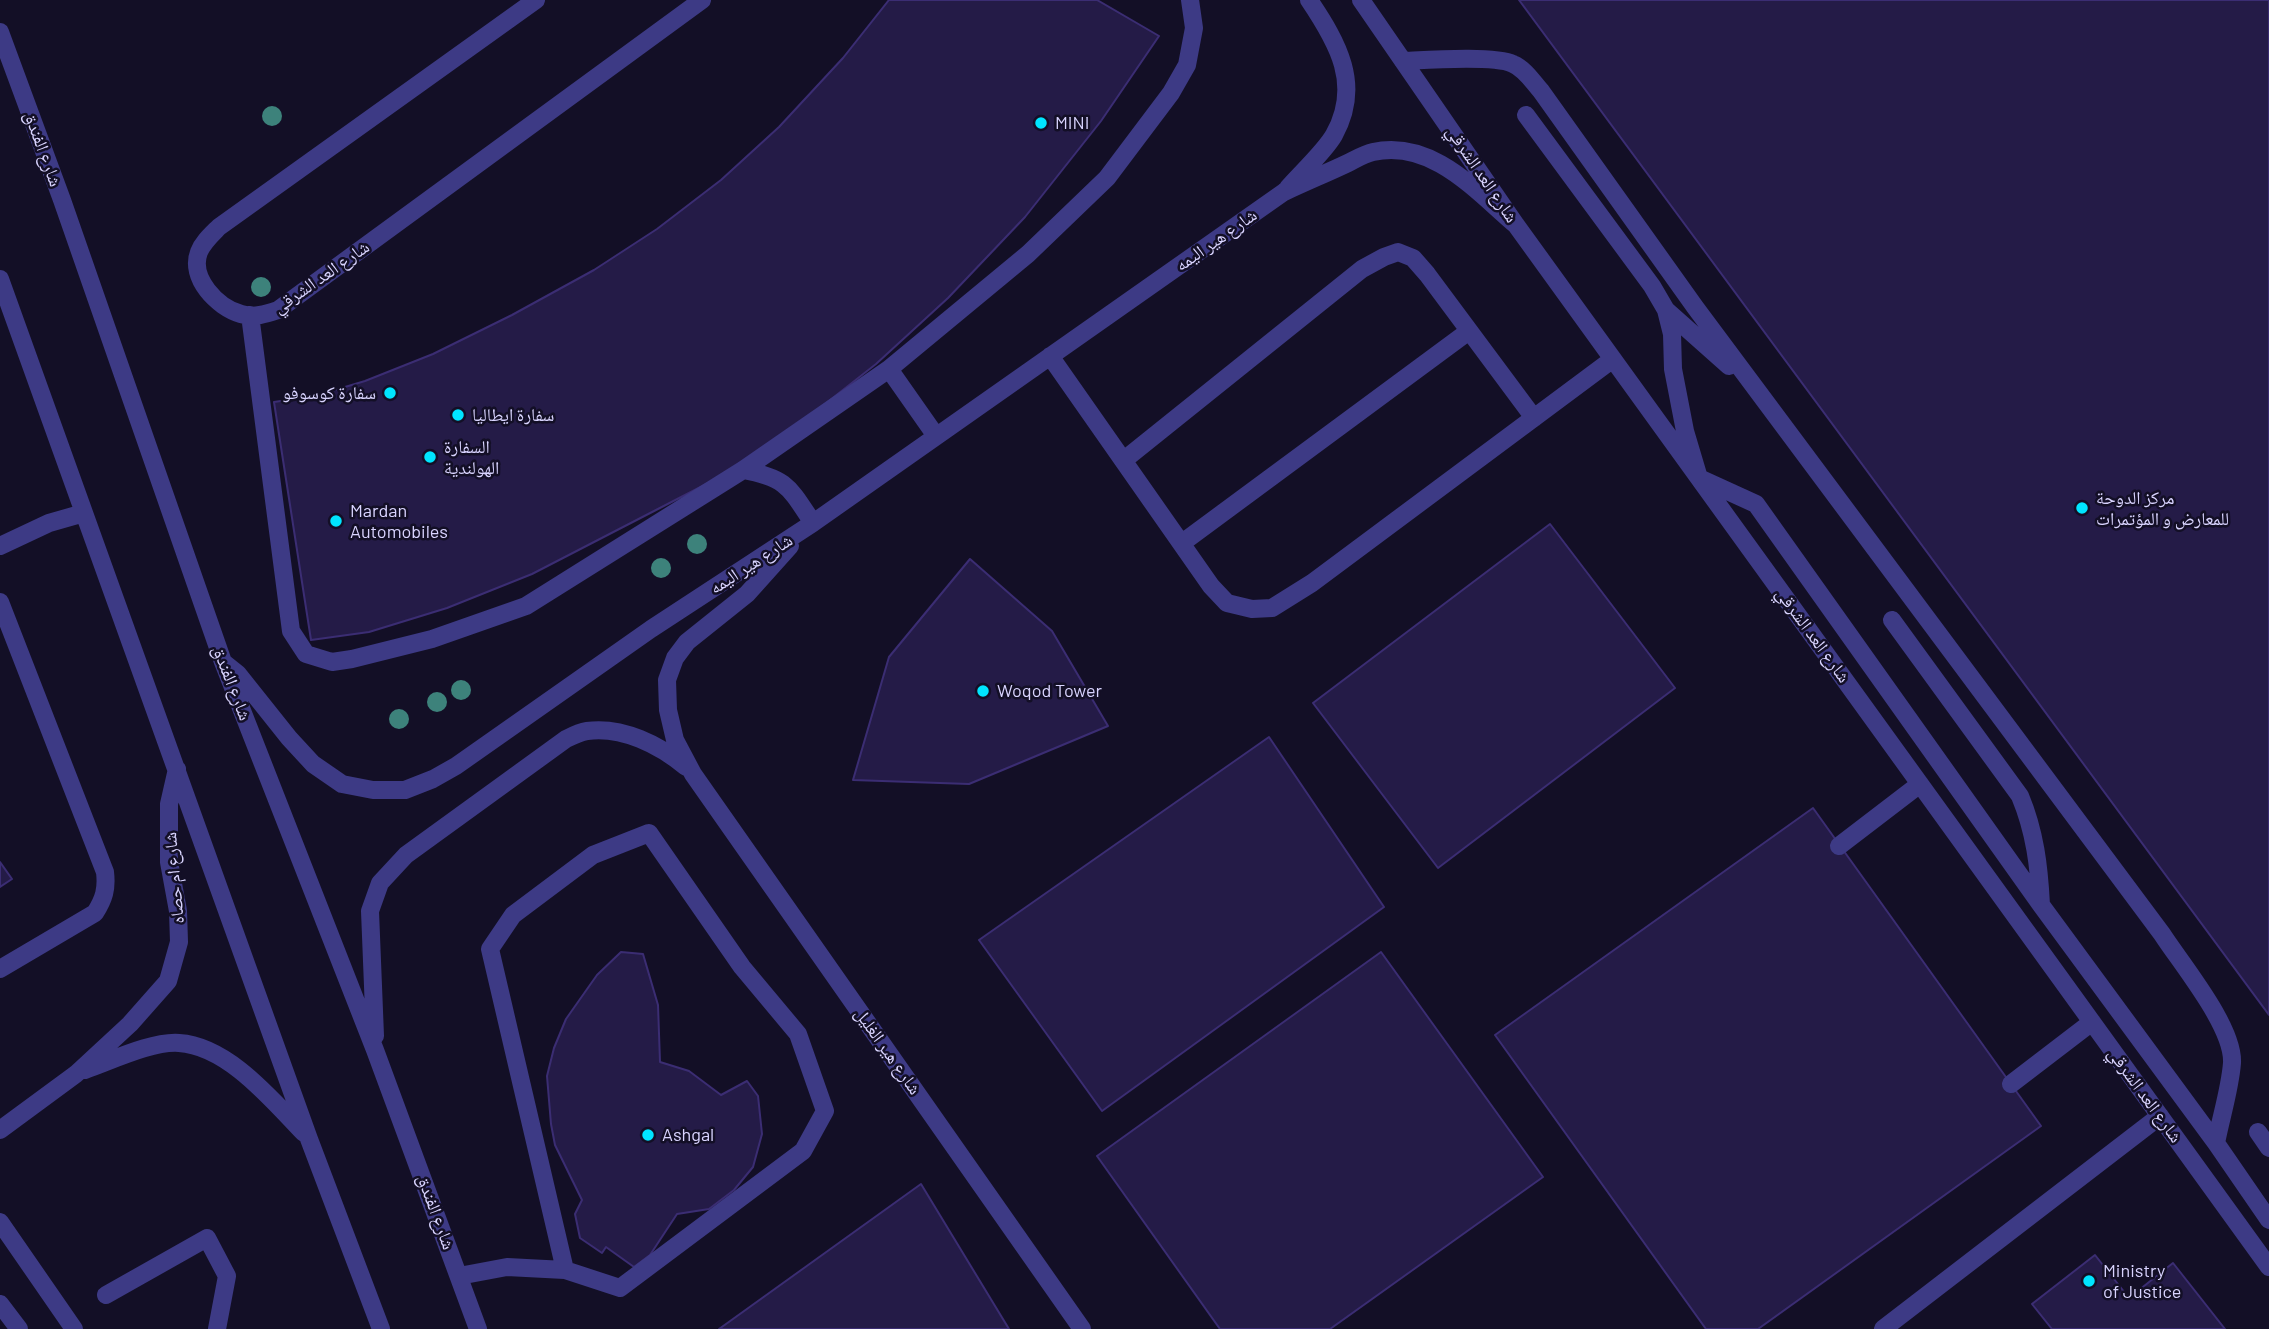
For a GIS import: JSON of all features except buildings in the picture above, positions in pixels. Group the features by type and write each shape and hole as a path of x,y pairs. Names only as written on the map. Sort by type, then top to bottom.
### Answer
{"street":[{"name":"شارع العد الشرقي","path":"536,0 207,239 198,254 197,272 207,290 221,303 240,314 261,316 278,310 702,0"},
{"path":"250,315 291,631 306,654 332,662 432,639 526,606 743,470 889,369 1028,254 1107,178 1171,93 1187,65 1194,28 1190,0"},
{"name":"شارع هير اليمه","path":"1284,192 1334,135 1347,99 1347,72 1325,23 1309,0"},
{"name":"شارع العد الشرقي","path":"1361,0 1516,225 2269,1267"},
{"name":"شارع الفندق","path":"0,32 62,200 223,662 375,1050 478,1329"},
{"path":"1403,61 1487,60 1513,63 1528,75 1755,389 2154,923 2221,1023 2230,1044 2232,1062 2216,1143"},
{"path":"1525,114 1652,286 1666,310 1672,334 1673,369 1685,431 1699,478 1756,504 2269,1220"},
{"name":"شارع هير اليمه","path":"223,662 238,674 313,764 342,783 373,790 405,790 456,766 651,629 809,525 1284,192 1371,152 1396,149 1425,155 1451,170 1516,225"},
{"path":"1124,460 1362,269 1398,252 1413,258 1534,418"},
{"path":"0,279 309,1139 381,1329"},
{"path":"1666,310 1755,389"},
{"path":"1182,543 1469,331"},
{"path":"1051,356 1211,586 1227,603 1252,609 1272,608 1312,583 1613,359"},
{"path":"889,369 936,436"},
{"path":"743,470 773,476 783,483 809,525"},
{"path":"0,546 49,523 84,513"},
{"name":"شارع هير الغليل","path":"809,525 747,594 687,642 675,658 667,680 668,710 675,740 693,774 1082,1329"},
{"path":"0,602 105,872 107,887 103,901 95,913 0,969"},
{"path":"1892,620 2020,796 2031,822 2041,905"},
{"name":"شارع هير الغليل","path":"375,1050 370,911 380,883 406,855 566,739 586,731 638,737 668,752 693,774"},
{"name":"شارع ام حصاه","path":"0,1130 76,1074 130,1024 168,981 179,942 178,911 169,862 169,804 177,769"},
{"path":"1839,846 1920,784"},
{"path":"459,1276 507,1267 565,1269 620,1288 803,1151 825,1111 798,1034 743,967 649,833 593,855 513,915 491,948 565,1269"},
{"path":"2011,1084 2092,1022"},
{"name":"شارع ام حصاه","path":"76,1074 155,1046 178,1042 208,1050 257,1086 309,1139"},
{"path":"1882,1329 2160,1116"},
{"path":"2258,1132 2269,1148"},
{"path":"0,1222 74,1329"},
{"path":"106,1295 207,1238 227,1276 217,1329"},
{"path":"0,1304 19,1329"}],"place":[{"name":"MINI","path":"1041,123"},
{"name":"سفارة كوسوفو","path":"390,393"},
{"name":"سفارة ايطاليا","path":"458,415"},
{"name":"السفارة الهولندية","path":"430,457"},
{"name":"مركز الدوحة للمعارض و المؤتمرات","path":"2082,508"},
{"name":"Mardan Automobiles","path":"336,521"},
{"name":"Woqod Tower","path":"983,691"},
{"name":"Ashgal","path":"648,1135"},
{"name":"Ministry of Justice","path":"2089,1281"}]}
